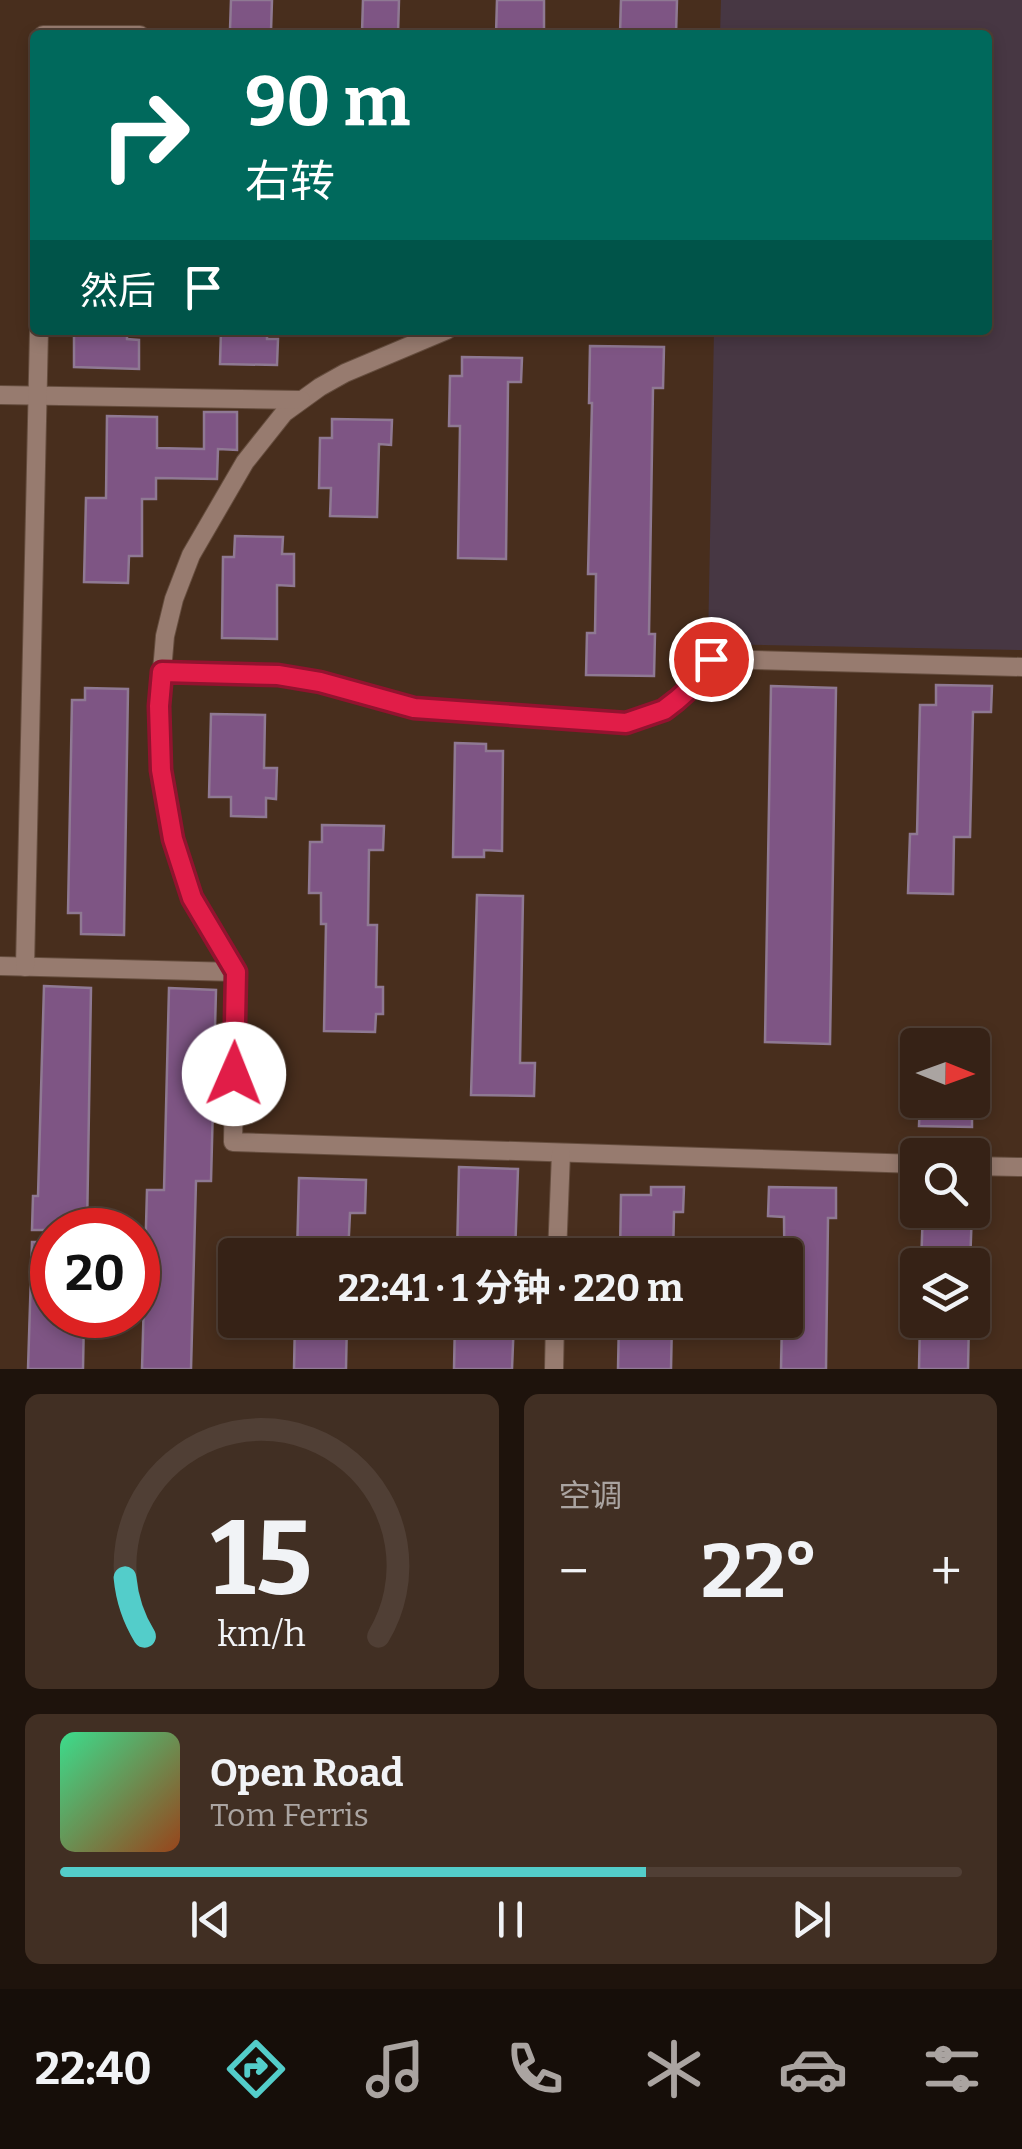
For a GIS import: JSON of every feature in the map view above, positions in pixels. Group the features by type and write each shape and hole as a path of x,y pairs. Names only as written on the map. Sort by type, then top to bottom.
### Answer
{"lane":[{"path":"25,967 40,335"},
{"path":"435,335 345,373 284,412 245,462 191,555 174,599 159,706 161,770 173,839 192,898 236,972 234,1142 900,1163"},
{"path":"0,395 302,400"},
{"path":"162,672 278,675 320,682 414,708 626,723 664,710 686,692 699,666 711,659 1022,667"},
{"path":"0,966 236,972"},
{"path":"558,1238 561,1153"},
{"path":"990,1166 1022,1167"},
{"path":"554,1369 555,1338"}],"shaded area":[{"path":"721,0 1022,0 1022,650 708,644 714,335 992,335 992,30 720,30"}],"building":[{"path":"231,0 272,0 271,30 230,30"},
{"path":"363,0 399,0 398,30 362,30"},
{"path":"497,0 544,0 544,30 496,30"},
{"path":"621,0 677,0 676,30 620,30"},
{"path":"74,335 127,335 127,339 139,340 139,369 74,367"},
{"path":"221,335 267,335 267,339 278,339 277,365 220,364"},
{"path":"590,346 664,347 663,388 653,388 649,634 655,634 654,676 586,675 587,633 595,633 596,574 588,574"},
{"path":"462,357 522,358 521,382 508,382 506,559 458,558 460,426 449,426 450,376 462,376"},
{"path":"204,412 237,412 237,450 218,449 217,479 156,478 156,499 142,499 142,556 129,556 128,583 84,582 86,498 106,498 107,416 157,417 157,448 204,449"},
{"path":"332,419 392,420 391,445 379,444 377,517 330,516 331,488 319,488 320,438 332,438"},
{"path":"235,536 283,537 282,554 294,554 294,586 277,585 277,639 222,638 223,557 234,557"},
{"path":"936,685 992,686 991,712 973,712 970,837 954,837 953,894 908,893 910,834 917,834 920,705 936,705"},
{"path":"771,686 836,688 830,1044 765,1042"},
{"path":"85,688 128,689 124,935 81,934 81,913 68,913 72,700 85,700"},
{"path":"211,714 265,715 264,768 277,768 276,799 266,798 266,817 231,816 231,797 209,797"},
{"path":"455,743 486,744 486,751 503,751 502,851 484,850 484,857 453,857"},
{"path":"322,825 384,826 383,850 369,850 368,925 377,925 376,987 383,987 383,1014 376,1014 375,1032 324,1031 326,924 321,924 321,893 309,893 310,842 322,842"},
{"path":"477,895 523,896 520,1063 535,1063 534,1096 471,1095"},
{"path":"44,986 91,988 87,1208 33,1208 33,1196 38,1196"},
{"path":"169,988 216,990 211,1181 196,1181 191,1369 142,1369 143,1338 160,1338 160,1208 146,1208 147,1190 164,1190"},
{"path":"919,1118 972,1118 972,1127 919,1126"},
{"path":"459,1167 518,1169 516,1238 457,1238"},
{"path":"299,1178 366,1180 365,1213 350,1213 349,1238 297,1238"},
{"path":"651,1187 684,1187 683,1212 674,1212 673,1238 620,1238 621,1195 651,1195"},
{"path":"769,1187 836,1188 836,1218 828,1218 826,1369 781,1369 782,1338 803,1338 803,1238 784,1238 784,1217 768,1216"},
{"path":"922,1228 971,1228 971,1248 922,1248"},
{"path":"30,1306 30,1338 84,1338 83,1369 28,1369"},
{"path":"295,1338 347,1338 346,1369 294,1369"},
{"path":"455,1338 513,1338 512,1369 454,1369"},
{"path":"619,1338 672,1338 671,1369 618,1369"},
{"path":"920,1338 969,1338 968,1369 919,1369"}],"route":[{"path":"234,1074 236,972 192,898 173,839 161,770 162,672 278,675 320,682 414,708 626,723 664,710 686,692 699,666 711,659"}]}
